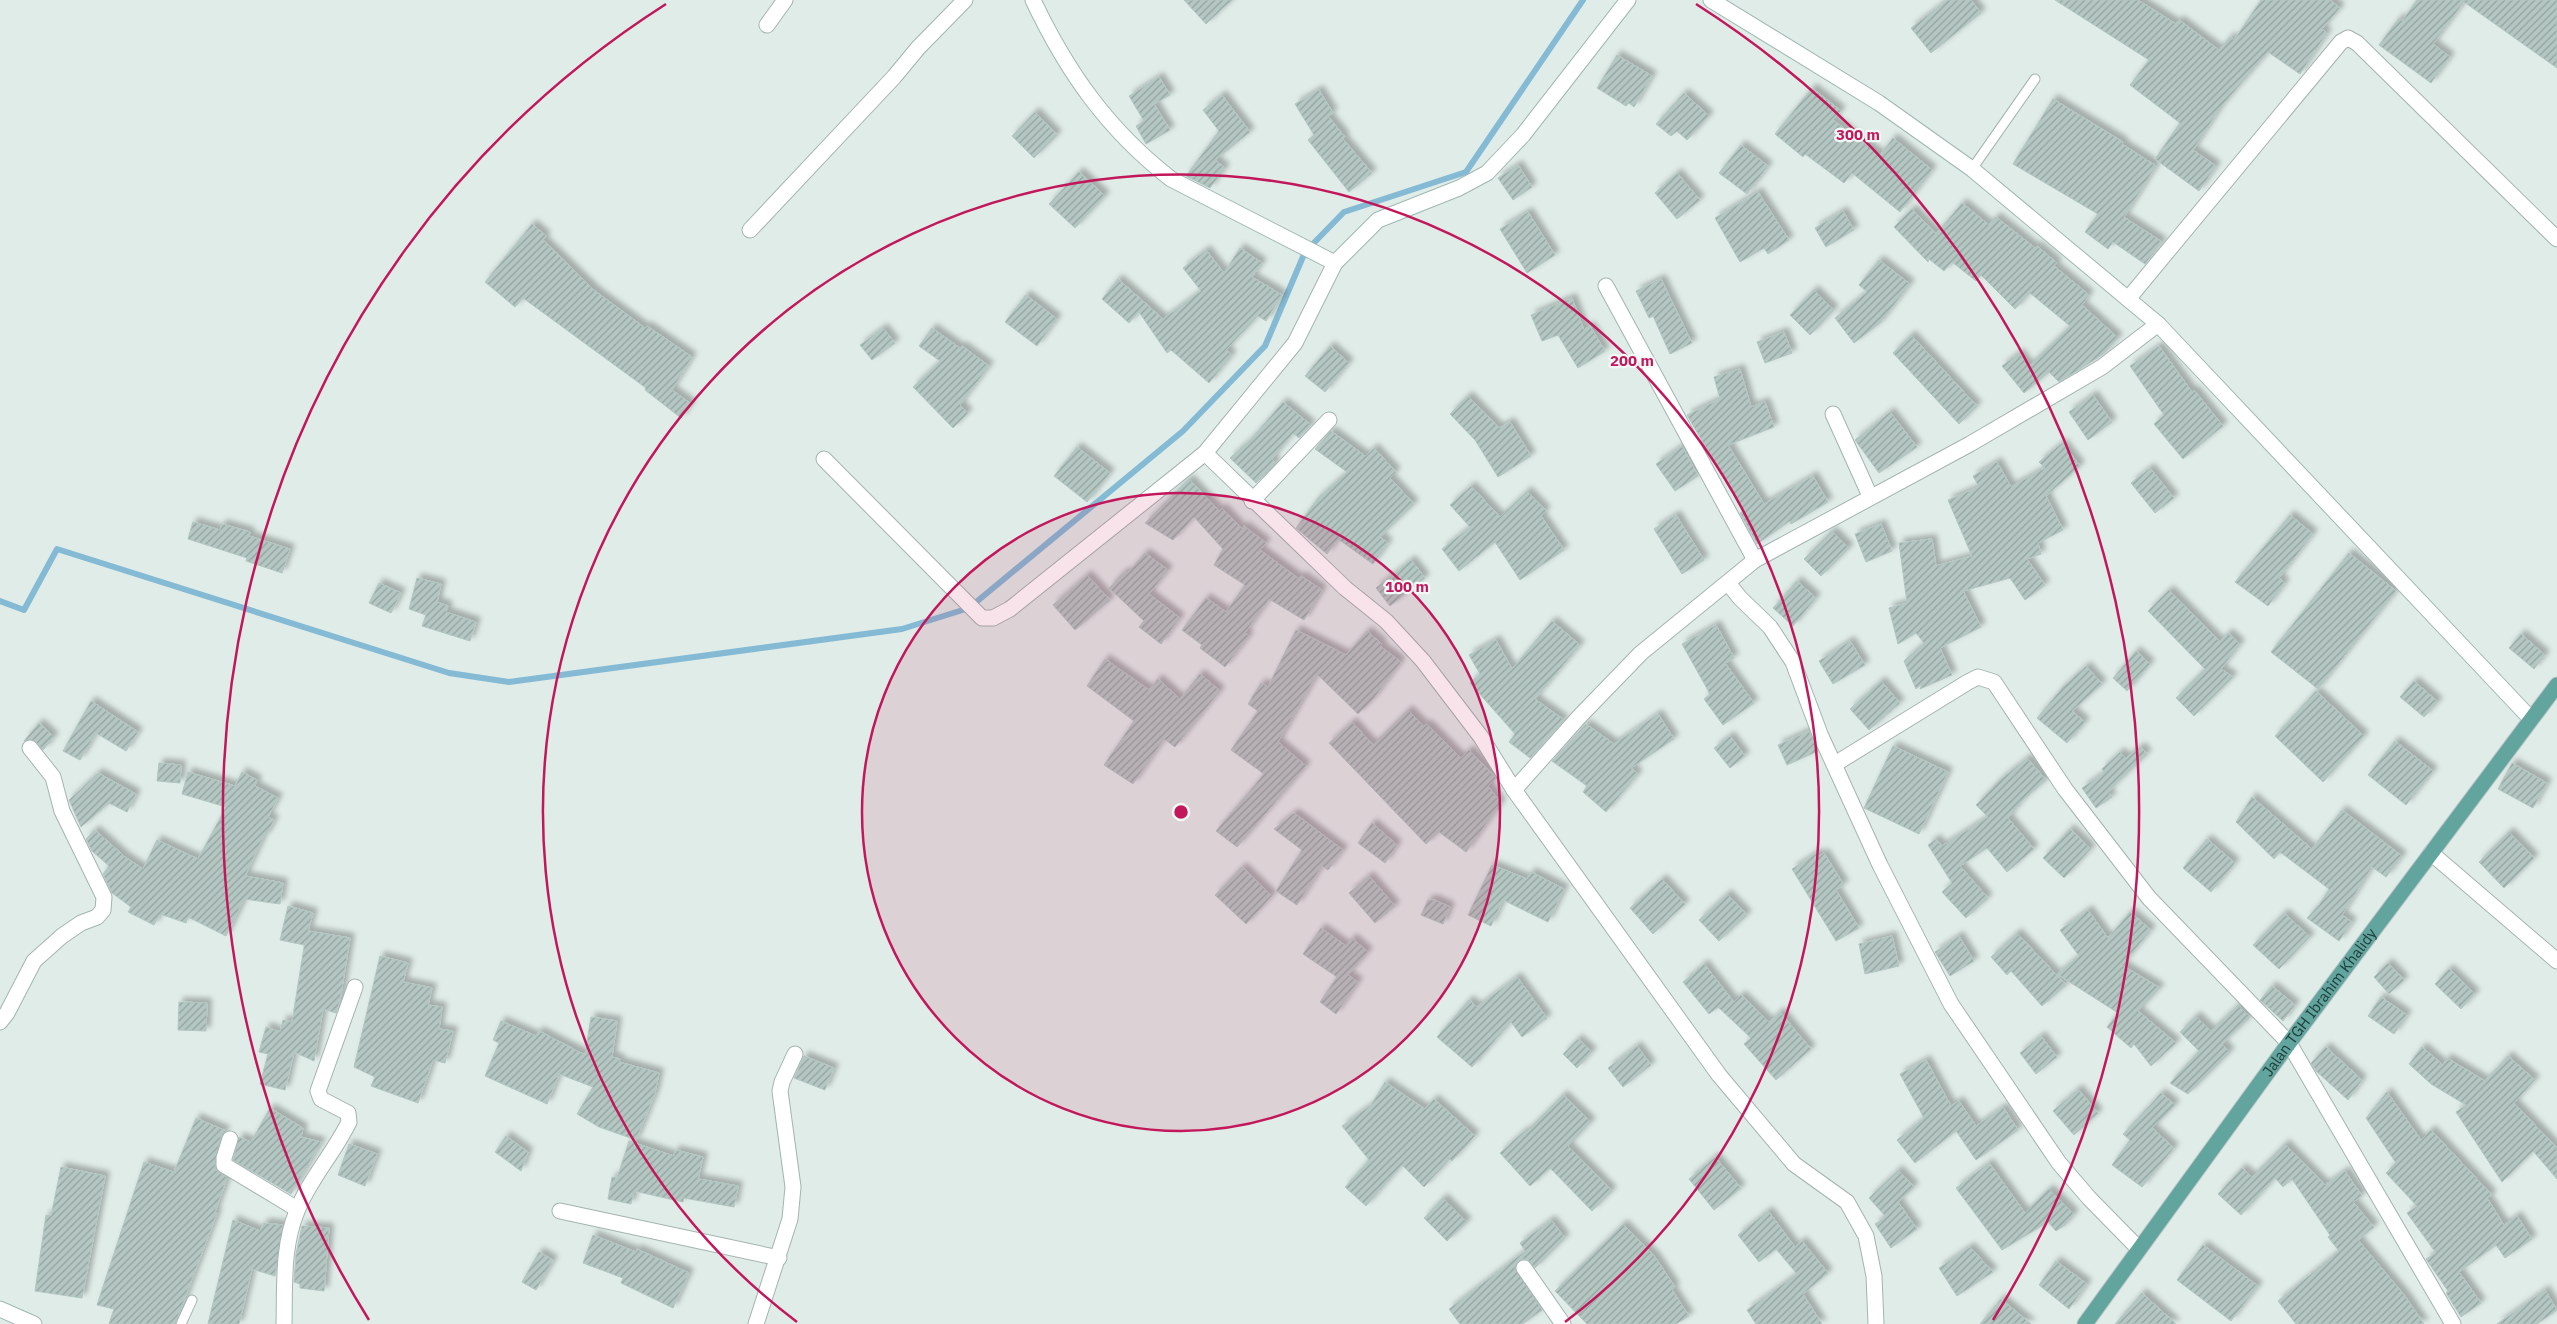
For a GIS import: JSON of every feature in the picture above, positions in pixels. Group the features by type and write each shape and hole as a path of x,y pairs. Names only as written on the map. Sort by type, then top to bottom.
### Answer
{"main road":[{"name":"Jalan TGH Ibrahim Khalidy","path":"2085,1324 2289,1043 2557,685"}],"street":[{"path":"767,25 784,0"},
{"path":"750,230 894,77 918,48 965,0"},
{"path":"1033,0 1045,26 1086,93 1125,140 1171,179 1332,261"},
{"path":"824,459 981,618 993,618 1010,609 1205,453 1295,343 1332,261 1378,220 1459,188 1486,173 1523,135 1628,0"},
{"path":"1711,0 1879,103 1972,169 2158,324 2531,719"},
{"path":"2128,299 2340,42 2348,38 2357,43 2557,239"},
{"path":"1606,286 1756,560"},
{"path":"1514,790 1641,653 1756,560 1870,496 1970,444 2102,367 2158,324"},
{"path":"1833,414 1870,496"},
{"path":"1252,501 1328,420"},
{"path":"1205,453 1252,501 1345,588 1386,621 1423,661 1480,737 1514,790 1719,1075 1794,1164 1847,1202 1866,1236 1874,1276 1876,1324"},
{"path":"1728,583 1740,598 1770,627 1793,662 1820,734 1909,924 1951,1004 2059,1162 2089,1198 2139,1249"},
{"path":"1835,764 1978,677 1990,680 1997,686 2071,796 2149,898 2289,1043 2453,1324"},
{"path":"0,1022 7,1013 34,961 62,936 81,923 97,917 104,907 104,897 57,797 53,778 30,748"},
{"path":"2431,853 2557,961"},
{"path":"284,1324 284,1273 290,1231 297,1209 348,1122 348,1113 321,1099 318,1091 355,987"},
{"path":"756,1324 779,1258 790,1219 793,1187 780,1092 782,1082 795,1054"},
{"path":"230,1139 224,1158 224,1165 297,1209"},
{"path":"560,1211 779,1258"},
{"path":"1524,1268 1563,1324"},
{"path":"0,1309 28,1323"}],"lane":[{"path":"1972,169 2036,79"},
{"path":"181,1324 192,1300"}],"building":[{"path":"1184,0 1232,0 1206,24"},
{"path":"1947,0 1971,0 1981,13 1931,53 1911,28"},
{"path":"2055,0 2138,0 2176,24 2179,20 2219,50 2230,37 2234,40 2261,0 2330,0 2340,8 2322,29 2327,33 2300,74 2268,52 2220,108 2193,150 2216,166 2199,191 2155,159 2180,123 2130,85 2149,60"},
{"path":"2417,0 2557,0 2557,68 2464,2 2433,44 2450,57 2431,83 2379,45 2399,18 2402,21"},
{"path":"1617,55 1652,76 1634,107 1629,103 1626,106 1597,88"},
{"path":"1159,77 1170,95 1154,104 1170,130 1146,144 1136,126 1144,121 1129,96"},
{"path":"1812,88 1841,111 1833,120 1880,155 1893,138 1932,170 1900,212 1852,173 1844,183 1805,154 1803,157 1775,134"},
{"path":"1319,90 1333,113 1328,116 1345,137 1343,139 1372,173 1349,192 1308,140 1314,135 1295,104"},
{"path":"1684,93 1709,116 1687,140 1677,131 1671,136 1656,124"},
{"path":"1222,95 1250,132 1215,160 1225,168 1210,188 1186,176 1219,131 1203,110"},
{"path":"2053,99 2123,142 2122,144 2156,166 2124,217 2162,242 2145,264 2113,242 2108,249 2085,232 2098,214 2013,164"},
{"path":"1035,112 1057,135 1034,158 1012,136"},
{"path":"1741,145 1768,166 1747,194 1719,173"},
{"path":"1518,165 1532,187 1513,200 1498,178"},
{"path":"1079,172 1105,196 1075,228 1049,204"},
{"path":"1677,173 1700,200 1677,219 1655,193"},
{"path":"1758,192 1789,240 1768,254 1764,248 1740,262 1715,218"},
{"path":"1962,203 1989,225 1996,217 2035,248 2037,246 2057,263 2054,266 2089,295 2082,305 2118,338 2102,355 2059,382 2049,372 2024,393 2002,366 2019,353 2029,366 2070,326 2030,293 2015,309 1981,275 1976,281 1952,262 1944,271 1929,259 1928,262 1894,227 1912,209 1936,234"},
{"path":"1843,211 1854,230 1826,247 1815,228"},
{"path":"1528,212 1555,255 1527,273 1500,229"},
{"path":"532,224 546,236 543,240 595,291 645,328 647,326 692,357 672,390 691,404 681,418 645,390 646,388 523,298 515,307 485,282"},
{"path":"1240,248 1262,263 1252,277 1282,295 1266,321 1258,316 1226,350 1232,355 1209,383 1171,350 1167,353 1139,312 1129,323 1102,299 1118,279 1163,319 1201,291 1183,268 1206,250 1224,273"},
{"path":"1879,260 1910,284 1880,323 1854,343 1835,318 1867,292 1859,285"},
{"path":"1661,279 1692,343 1670,354 1653,316 1649,318 1636,291"},
{"path":"1814,290 1834,310 1810,335 1790,315"},
{"path":"1026,295 1057,319 1037,346 1005,322"},
{"path":"1572,298 1584,330 1590,326 1605,351 1578,368 1558,335 1542,341 1531,315"},
{"path":"883,328 895,343 872,360 860,345"},
{"path":"932,328 960,348 962,346 989,366 960,405 968,413 953,428 913,387 940,361 919,346"},
{"path":"1784,332 1792,353 1765,363 1757,342"},
{"path":"1911,335 1977,406 1959,424 1893,353"},
{"path":"1330,346 1349,363 1325,392 1305,376"},
{"path":"2159,346 2192,392 2194,390 2223,426 2183,459 2154,424 2164,415 2130,366"},
{"path":"1740,369 1751,407 1765,402 1774,427 1728,445 1764,504 1813,476 1828,502 1791,524 1790,521 1757,544 1740,513 1743,511 1687,415 1720,399 1714,377"},
{"path":"2093,395 2112,422 2088,440 2069,412"},
{"path":"1468,396 1499,428 1510,422 1531,456 1498,477 1475,440 1450,414"},
{"path":"1283,402 1311,425 1299,438 1293,433 1272,459 1276,463 1256,483 1230,458 1251,439"},
{"path":"1890,412 1917,447 1879,473 1855,440"},
{"path":"1331,431 1365,456 1374,448 1396,472 1390,478 1414,504 1380,537 1388,543 1373,564 1338,539 1327,554 1296,528 1318,498 1347,472 1315,449"},
{"path":"2062,443 2080,466 2046,496 2063,530 2038,543 2041,554 2027,559 2045,585 2025,600 2010,578 1963,591 1981,627 1940,648 1952,675 1920,689 1922,684 1916,689 1904,661 1924,643 1916,633 1898,644 1889,608 1907,603 1899,543 1932,539 1936,566 1972,556 1948,500 1979,487 1973,476 1997,462 2011,487 2045,468 2039,462"},
{"path":"1682,446 1698,476 1675,491 1656,464"},
{"path":"1077,447 1110,473 1087,502 1054,476"},
{"path":"2150,468 2174,498 2155,513 2131,483"},
{"path":"1189,479 1219,511 1222,508 1242,529 1244,526 1266,543 1260,550 1299,579 1301,576 1322,590 1304,620 1269,599 1245,633 1249,636 1225,667 1200,648 1202,645 1182,630 1206,598 1226,612 1245,585 1214,565 1223,549 1194,517 1173,540 1145,523"},
{"path":"1471,486 1500,517 1527,491 1546,511 1541,516 1564,550 1520,580 1495,542 1459,571 1442,549 1470,527 1450,505"},
{"path":"1676,515 1704,560 1682,574 1654,529"},
{"path":"2290,515 2313,534 2279,578 2285,583 2268,606 2235,582"},
{"path":"193,522 220,530 222,524 250,532 249,536 290,549 282,573 246,561 247,558 188,539"},
{"path":"1881,524 1892,551 1866,562 1855,534"},
{"path":"1832,531 1849,548 1821,576 1804,559"},
{"path":"1145,553 1168,570 1149,594 1180,618 1161,644 1139,627 1144,621 1109,588 1124,572 1127,574"},
{"path":"2349,553 2396,591 2318,689 2271,652"},
{"path":"1411,560 1425,578 1390,606 1376,588"},
{"path":"1087,575 1110,600 1075,630 1053,605"},
{"path":"417,578 441,584 437,602 448,606 446,612 476,622 470,641 422,626 426,615 409,609"},
{"path":"1797,581 1816,598 1793,626 1773,608"},
{"path":"379,583 401,593 391,613 369,603"},
{"path":"2169,590 2220,642 2228,633 2240,644 2221,669 2233,677 2194,716 2176,698 2205,669 2148,611"},
{"path":"1552,621 1580,645 1535,699 1564,720 1530,758 1509,742 1515,734 1470,683 1480,674 1469,655 1496,640 1512,669"},
{"path":"1716,625 1734,658 1725,663 1754,703 1723,725 1704,699 1710,694 1682,644"},
{"path":"1296,630 1346,655 1367,631 1382,644 1380,646 1401,662 1374,698 1358,714 1317,674 1278,742 1306,766 1237,847 1216,831 1264,774 1231,750 1258,711 1248,704 1261,683 1268,687"},
{"path":"2521,634 2545,655 2534,669 2509,648"},
{"path":"1850,641 1865,665 1833,684 1819,661"},
{"path":"2136,651 2150,664 2127,691 2113,678"},
{"path":"1105,659 1149,690 1158,679 1180,699 1200,674 1220,691 1175,747 1164,739 1133,784 1104,765 1134,721 1087,686"},
{"path":"2086,666 2102,684 2072,711 2085,722 2067,743 2037,718 2062,688"},
{"path":"1881,681 1900,703 1869,730 1850,709"},
{"path":"2414,681 2438,702 2424,717 2400,697"},
{"path":"2316,691 2364,736 2323,782 2275,736"},
{"path":"91,701 138,732 126,751 96,733 80,760 63,751"},
{"path":"1408,710 1424,726 1427,724 1461,758 1469,750 1496,778 1488,786 1501,803 1466,852 1439,832 1426,844 1329,743 1352,722 1373,745"},
{"path":"1658,714 1674,739 1631,768 1638,774 1606,812 1583,792 1587,786 1552,761 1586,724 1614,744"},
{"path":"39,723 54,737 43,750 34,740 24,741"},
{"path":"1809,731 1818,751 1787,765 1778,745"},
{"path":"1730,736 1745,756 1730,768 1714,748"},
{"path":"2395,741 2433,771 2406,805 2368,775"},
{"path":"1893,746 1948,772 1919,834 1864,808"},
{"path":"2141,747 2147,754 2108,792 2112,797 2096,808 2082,788 2105,772 2102,769 2120,752 2126,758"},
{"path":"2027,758 2046,780 2022,801 2008,818 2034,849 2007,872 1987,848 1960,866 1988,898 1966,918 1942,892 1952,883 1928,845 1936,839 1942,846 1988,817 1976,805 2000,780"},
{"path":"159,763 181,765 180,783 157,781"},
{"path":"2512,763 2547,783 2533,808 2498,789"},
{"path":"188,772 235,786 242,772 257,780 255,786 278,798 268,817 274,820 266,836 264,835 245,876 283,883 280,904 244,899 226,936 188,917 186,923 160,914 154,925 128,912 131,907 112,893 103,874 109,866 92,851 86,839 95,830 125,857 143,869 157,840 198,859 226,807 182,794"},
{"path":"98,773 136,794 127,812 109,803 81,827 69,800"},
{"path":"2252,797 2312,849 2342,810 2402,856 2386,877 2372,867 2342,915 2352,922 2339,941 2307,918 2319,905 2329,889 2280,852 2274,859 2236,822"},
{"path":"1294,813 1343,850 1328,870 1322,866 1297,905 1276,891 1302,850 1274,829"},
{"path":"1372,823 1397,845 1385,863 1358,843"},
{"path":"2070,829 2091,849 2064,878 2043,858"},
{"path":"2509,832 2534,858 2504,888 2479,862"},
{"path":"2207,839 2235,863 2211,892 2183,868"},
{"path":"1817,853 1819,856 1824,853 1844,885 1836,890 1859,928 1836,941 1792,869"},
{"path":"1492,865 1527,879 1531,872 1564,889 1548,922 1503,900 1491,926 1468,915"},
{"path":"1242,867 1272,896 1246,924 1215,895"},
{"path":"1369,876 1395,906 1375,923 1349,893"},
{"path":"1662,879 1685,904 1653,934 1630,908"},
{"path":"1727,894 1747,915 1719,941 1699,920"},
{"path":"1428,900 1435,900 1450,907 1443,924 1421,915"},
{"path":"288,906 313,913 308,931 350,938 340,1000 336,1013 323,1009 314,1061 294,1052 285,1090 260,1084 268,1054 259,1052 266,1027 280,1032 283,1020 292,1022 305,941 304,945 280,940"},
{"path":"2088,910 2108,938 2130,912 2151,930 2122,965 2160,988 2138,1011 2176,1043 2151,1066 2134,1044 2131,1048 2107,1027 2118,1013 2057,974 2079,956 2060,930"},
{"path":"2284,913 2310,937 2279,969 2253,945"},
{"path":"1321,928 1346,946 1352,938 1368,952 1348,975 1358,982 1336,1014 1320,1002 1337,977 1303,954"},
{"path":"2017,933 2066,985 2042,1006 2011,971 2007,975 1991,957"},
{"path":"1892,936 1899,966 1865,974 1859,944"},
{"path":"1959,936 1974,961 1950,976 1935,952"},
{"path":"380,956 408,963 403,982 432,988 428,1005 442,1007 439,1029 453,1031 445,1063 433,1060 418,1103 371,1086 375,1077 354,1067"},
{"path":"2388,963 2404,980 2389,994 2374,977"},
{"path":"1704,964 1734,1002 1741,995 1769,1022 1780,1012 1811,1049 1776,1080 1744,1044 1751,1038 1718,1007 1709,1014 1683,982"},
{"path":"2449,969 2475,994 2461,1009 2435,984"},
{"path":"1517,977 1547,1018 1522,1037 1511,1022 1472,1067 1437,1037 1469,1000 1477,1007"},
{"path":"2272,986 2295,1005 2283,1021 2260,1000"},
{"path":"2381,997 2407,1015 2394,1034 2368,1016"},
{"path":"179,1002 207,1003 206,1031 178,1030"},
{"path":"2238,1005 2250,1017 2222,1044 2230,1052 2188,1094 2170,1083 2199,1051 2180,1032 2196,1016 2211,1031"},
{"path":"591,1017 617,1021 612,1057 620,1059 619,1062 659,1073 655,1093 636,1140 599,1127 577,1114 593,1087 559,1074 547,1104 485,1076 499,1043 493,1040 501,1021 536,1036 539,1031 585,1055"},
{"path":"2041,1036 2057,1057 2036,1074 2020,1053"},
{"path":"1578,1039 1592,1052 1577,1068 1563,1054"},
{"path":"1637,1046 1651,1065 1623,1087 1608,1068"},
{"path":"2326,1047 2362,1080 2348,1100 2316,1071 2311,1063"},
{"path":"2422,1047 2443,1065 2447,1058 2485,1081 2508,1056 2535,1080 2514,1103 2557,1148 2557,1179 2533,1151 2502,1182 2456,1112 2466,1105 2431,1084 2409,1064"},
{"path":"804,1056 834,1068 825,1090 794,1078"},
{"path":"1926,1060 1951,1106 1959,1101 1976,1126 2003,1107 2018,1130 1976,1160 1956,1131 1915,1163 1897,1140 1924,1118 1900,1074"},
{"path":"1385,1082 1425,1109 1434,1099 1475,1136 1424,1187 1402,1165 1366,1206 1345,1187 1369,1160 1342,1126 1371,1105"},
{"path":"2078,1089 2098,1113 2074,1135 2053,1111"},
{"path":"2387,1092 2421,1140 2431,1130 2492,1195 2487,1198 2504,1225 2517,1216 2532,1239 2505,1258 2496,1245 2459,1272 2481,1303 2461,1317 2446,1293 2448,1291 2426,1259 2436,1253 2407,1213 2417,1206 2386,1173 2396,1163 2366,1118"},
{"path":"2161,1093 2175,1105 2152,1128 2174,1148 2142,1187 2112,1165 2130,1140 2123,1134"},
{"path":"1563,1095 1591,1122 1568,1146 1612,1191 1592,1211 1550,1168 1530,1186 1500,1153 1524,1131 1525,1133"},
{"path":"270,1108 303,1128 301,1137 321,1142 291,1194 233,1160 239,1137 251,1142"},
{"path":"196,1118 226,1131 221,1136 215,1165 216,1170 227,1178 215,1212 217,1213 175,1324 109,1324 114,1309 97,1305 144,1162 174,1172"},
{"path":"506,1136 528,1152 521,1171 495,1152"},
{"path":"629,1141 674,1156 675,1150 703,1157 698,1179 738,1186 734,1207 684,1198 683,1202 634,1191 631,1204 608,1199 612,1177 617,1178"},
{"path":"349,1144 377,1154 365,1186 338,1175"},
{"path":"2285,1144 2325,1185 2345,1171 2362,1196 2353,1202 2374,1227 2358,1240 2405,1296 2424,1324 2296,1324 2278,1301 2339,1251 2328,1237 2330,1235 2292,1179 2283,1187 2275,1178 2241,1215 2218,1194 2242,1168 2252,1177"},
{"path":"1715,1157 1741,1188 1714,1210 1689,1179"},
{"path":"1989,1163 2025,1213 2049,1189 2074,1214 2065,1225 2056,1231 2048,1222 2002,1250 1956,1188"},
{"path":"61,1167 105,1176 82,1298 35,1291 46,1215 51,1216"},
{"path":"1898,1170 1914,1187 1898,1202 1917,1229 1891,1248 1875,1224 1886,1217 1869,1198"},
{"path":"1443,1198 1467,1222 1447,1241 1424,1218"},
{"path":"1768,1211 1795,1247 1802,1241 1828,1273 1803,1294 1822,1324 1756,1324 1747,1310 1797,1274 1776,1249 1759,1262 1738,1235"},
{"path":"233,1220 260,1231 264,1223 283,1225 275,1276 252,1269 239,1324 208,1324"},
{"path":"1551,1220 1565,1238 1535,1268 1528,1260 1524,1259 1518,1261 1515,1268 1542,1310 1523,1324 1460,1324 1449,1309 1525,1251 1520,1243"},
{"path":"1623,1224 1655,1257 1675,1287 1672,1290 1689,1316 1676,1324 1587,1324 1555,1291"},
{"path":"302,1226 329,1228 324,1291 300,1288 300,1284 294,1282 296,1254"},
{"path":"593,1235 636,1252 637,1249 689,1273 673,1308 621,1283 623,1278 583,1263"},
{"path":"2203,1245 2258,1286 2231,1321 2177,1280"},
{"path":"1970,1247 1993,1272 1957,1296 1939,1268"},
{"path":"539,1252 553,1260 536,1290 522,1282"},
{"path":"2056,1261 2087,1284 2069,1309 2039,1285"},
{"path":"2545,1290 2557,1310 2537,1324 2497,1324"},
{"path":"2142,1293 2176,1324 2115,1324"},
{"path":"2001,1299 2031,1324 1980,1324"}],"waterway":[{"path":"0,601 24,610 57,549 449,673 509,682 902,629 969,608 1183,431 1265,346 1305,252 1344,212 1466,172 1583,0"}]}
